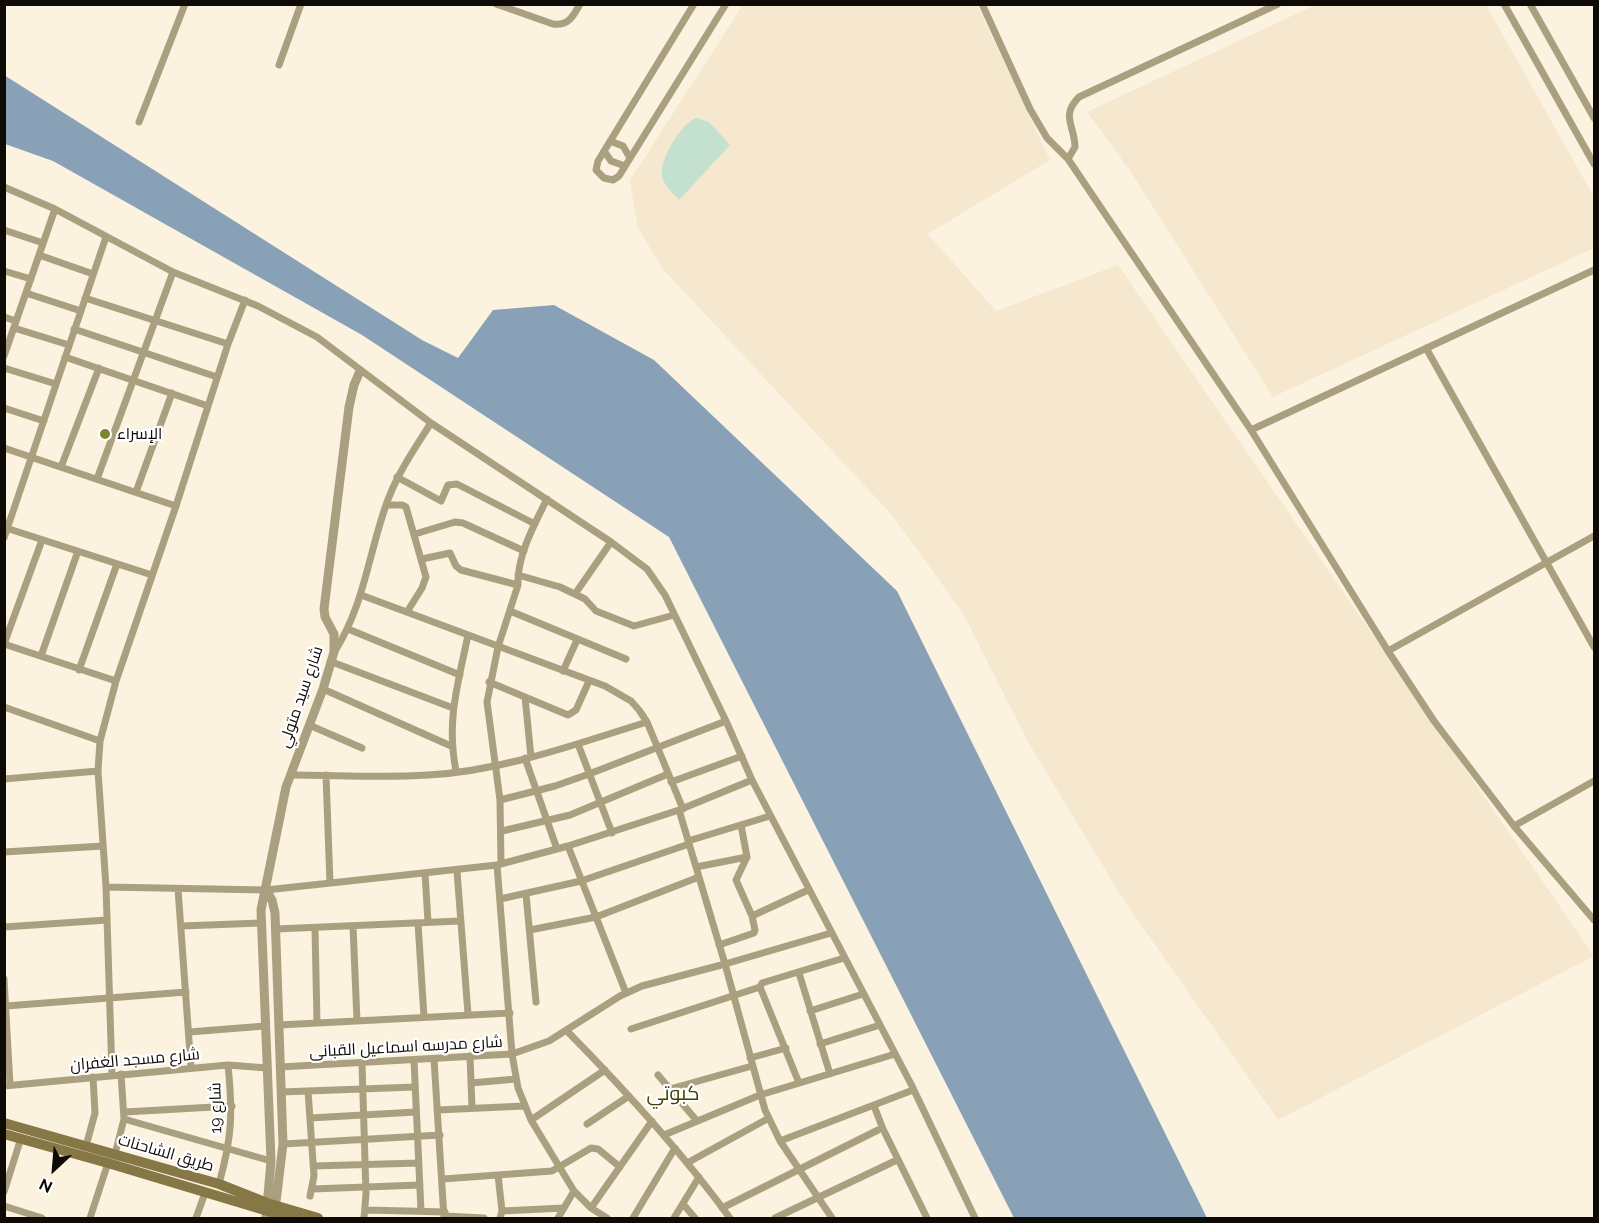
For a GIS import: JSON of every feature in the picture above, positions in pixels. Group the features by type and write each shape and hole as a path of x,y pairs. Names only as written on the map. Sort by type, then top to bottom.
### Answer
{"main road":[{"name":"طريق الشاحنات","path":"4,1123 86,1146 111,1158 205,1193 291,1218"},
{"name":"طريق الشاحنات","path":"4,1134 219,1184 271,1212 318,1218"}],"street":[{"path":"139,122 185,4"},
{"path":"279,65 301,4"},
{"path":"496,4 560,25 569,22 580,4"},
{"path":"694,4 596,165 596,171 604,178 617,179 726,4"},
{"path":"982,4 1030,110 1047,138 1068,159 1251,430 1388,651 1453,748 1514,826 1594,920"},
{"path":"1068,159 1075,147 1069,114 1079,97 1278,4"},
{"path":"1504,4 1594,164"},
{"path":"1530,4 1594,118"},
{"path":"610,141 623,146 630,158"},
{"path":"604,151 611,161 626,166"},
{"path":"4,187 55,209 173,272 270,311 317,337 431,423 641,563 653,576 674,615 752,780 895,1054 975,1218"},
{"path":"4,356 55,209"},
{"path":"4,230 43,243"},
{"path":"4,538 106,237"},
{"path":"39,255 93,274"},
{"path":"1251,430 1594,270"},
{"path":"4,271 31,279"},
{"path":"98,479 173,272"},
{"path":"26,293 81,311"},
{"path":"85,298 228,344"},
{"path":"112,1075 106,887 98,771 99,741 116,681 228,344 245,300"},
{"path":"4,317 15,325 69,345"},
{"path":"74,329 218,376"},
{"path":"1426,348 1594,647"},
{"path":"65,357 208,406"},
{"path":"4,368 56,384"},
{"path":"61,467 99,368"},
{"name":"شارع سيد متولي","path":"271,1212 262,905 290,775 323,689 334,652 334,634 324,609 350,399 360,371"},
{"path":"136,492 172,393"},
{"path":"4,408 44,421"},
{"path":"334,652 348,630 361,596 386,506 397,477 431,423"},
{"path":"4,447 176,506"},
{"path":"397,477 441,501 448,485 457,484 535,524"},
{"path":"547,500 524,550 518,574 518,585 489,682 488,715 500,800 500,899 513,1054 516,1079 524,1106 574,1191 594,1213 607,1218"},
{"path":"386,506 402,504 406,507 425,570 425,580 407,612"},
{"path":"415,534 455,522 463,523 524,550"},
{"path":"6,529 152,575"},
{"path":"1388,651 1594,536"},
{"path":"42,540 4,644 116,681"},
{"path":"575,594 611,542"},
{"path":"41,656 78,551"},
{"path":"422,558 450,554 456,566 461,570 518,585"},
{"path":"79,670 117,564"},
{"path":"518,574 575,594 585,599 596,611 634,627 674,615"},
{"path":"361,596 604,686 631,701 647,722 681,810 688,842 725,964 760,1095 780,1141 832,1218"},
{"path":"510,610 626,659"},
{"path":"348,630 459,675"},
{"path":"456,771 451,746 453,708 468,635"},
{"path":"563,671 577,640"},
{"path":"332,662 453,708"},
{"path":"489,682 571,715 576,710 589,681"},
{"path":"323,689 451,746"},
{"path":"525,698 528,757 535,791 557,849"},
{"path":"4,707 99,741"},
{"path":"500,800 589,774 726,721"},
{"path":"290,775 429,775 496,766 578,744 647,722"},
{"path":"309,725 362,748"},
{"path":"578,744 612,833"},
{"path":"671,782 742,756"},
{"path":"4,778 98,771"},
{"path":"501,831 546,821 601,804 668,774"},
{"path":"326,775 330,883"},
{"path":"106,887 266,890 499,865 612,833 681,810 752,780"},
{"path":"1514,826 1594,780"},
{"path":"500,899 581,881 688,842 770,816"},
{"path":"719,945 754,933 756,929 736,880 747,857 741,825"},
{"path":"4,852 103,846"},
{"path":"568,846 626,993"},
{"path":"696,867 747,857"},
{"path":"457,871 468,1014"},
{"path":"425,873 428,922"},
{"path":"530,930 596,917 699,877"},
{"path":"178,889 191,1068"},
{"name":"شارع سيد متولي","path":"266,890 274,906 276,929 283,1144 271,1212"},
{"path":"752,916 808,890"},
{"path":"526,894 536,1002"},
{"path":"4,927 107,920"},
{"path":"276,929 460,921"},
{"path":"181,926 261,923"},
{"path":"418,923 423,1017"},
{"path":"353,926 357,1021"},
{"path":"315,928 317,1023"},
{"name":"شارع مدرسه اسماعيل القبانى","path":"280,1067 513,1054 549,1041 626,993 642,986 831,933"},
{"path":"631,1029 760,987 762,983 844,958"},
{"path":"799,973 830,1074"},
{"path":"4,979 7,1085"},
{"path":"760,987 799,1083"},
{"path":"6,1006 186,992"},
{"path":"810,1011 863,994"},
{"path":"279,1025 510,1012"},
{"path":"820,1044 880,1025"},
{"path":"189,1032 265,1026"},
{"path":"567,1031 652,1121 730,1218"},
{"path":"750,1058 786,1048"},
{"path":"664,1135 760,1095 895,1054"},
{"path":"470,1056 472,1108"},
{"path":"434,1059 445,1216"},
{"path":"414,1060 421,1211"},
{"path":"362,1063 366,1187 364,1218"},
{"name":"شارع مسجد الغفران","path":"7,1085 228,1065 267,1068"},
{"name":"شارع 19","path":"219,1184 229,1148 232,1106 228,1065"},
{"path":"670,1089 752,1066"},
{"path":"531,1120 605,1070"},
{"path":"90,1218 124,1116 121,1074"},
{"path":"658,1075 697,1121"},
{"path":"86,1146 95,1113 93,1077"},
{"path":"471,1083 516,1079"},
{"path":"281,1092 415,1087"},
{"path":"780,1141 913,1090"},
{"path":"308,1091 313,1166 311,1192 420,1185"},
{"path":"587,1124 629,1096"},
{"path":"124,1116 232,1106"},
{"path":"438,1110 524,1106"},
{"path":"874,1106 897,1160 927,1218"},
{"path":"310,1118 416,1112"},
{"path":"124,1116 271,1161"},
{"path":"687,1163 769,1118"},
{"path":"594,1213 620,1167 652,1121"},
{"path":"722,1208 878,1130"},
{"path":"283,1144 440,1135"},
{"path":"4,1192 21,1138"},
{"path":"443,1179 546,1172 559,1168 591,1148 598,1149 620,1167"},
{"path":"633,1218 675,1148"},
{"path":"775,1218 897,1160"},
{"path":"313,1166 419,1163"},
{"path":"498,1175 501,1215 564,1208"},
{"path":"674,1218 699,1177"},
{"path":"558,1218 574,1191"},
{"path":"196,1218 205,1193"},
{"path":"683,1204 695,1218"},
{"path":"4,1206 42,1218"},
{"path":"366,1210 421,1211 445,1216 484,1218"}],"shaded area":[{"path":"743,5 977,5 1050,160 928,234 996,311 1118,265 1594,956 1278,1120 1125,902 1028,742 963,613 892,515 662,268 638,228 630,180"},
{"path":"1315,5 1486,5 1594,197 1594,248 1273,397 1131,172 1087,112"}],"green space":[{"path":"697,118 709,122 730,145 679,200 665,183 662,170 667,153 678,134"}],"water":[{"path":"4,75 422,340 458,358 493,310 554,305 654,360 897,591 1207,1218 1014,1218 669,537 362,335 53,161 5,144"}],"place":[{"name":"الإسراء","path":"105,434"}],"district":[{"name":"كبوتي","path":"673,1094"}]}
